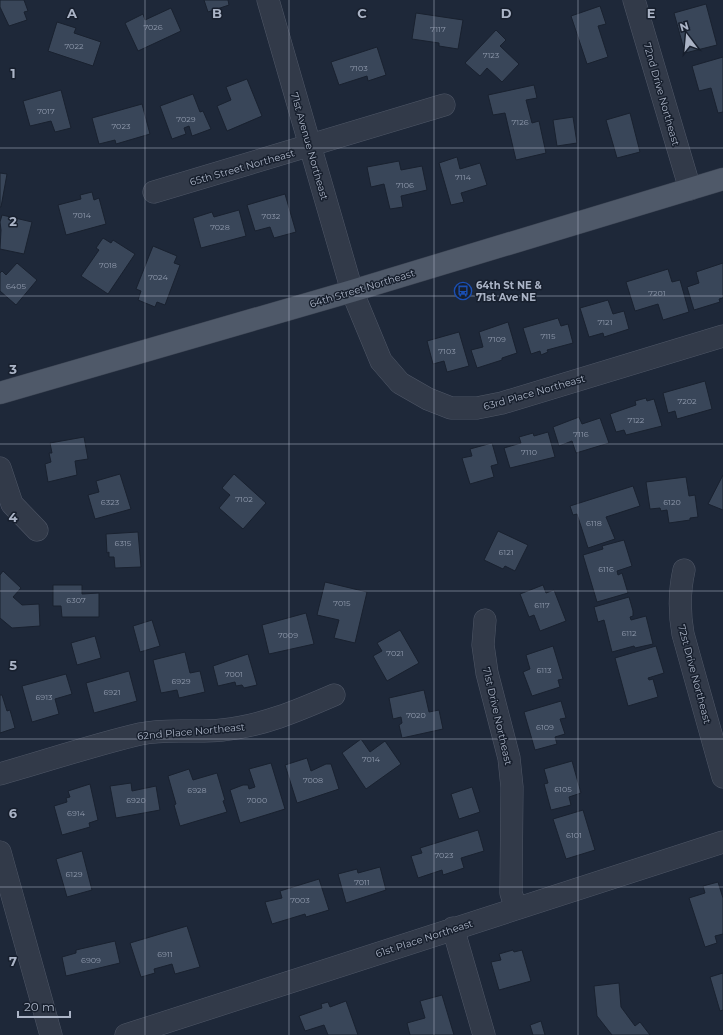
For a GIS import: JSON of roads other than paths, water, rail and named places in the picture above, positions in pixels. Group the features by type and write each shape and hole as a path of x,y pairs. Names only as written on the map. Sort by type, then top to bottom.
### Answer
{"main road":[{"name":"64th Street Northeast","path":"0,393 352,292 723,179"}],"street":[{"name":"71st Avenue Northeast","path":"268,0 352,292"},
{"name":"72nd Drive Northeast","path":"634,0 690,189"},
{"name":"65th Street Northeast","path":"154,192 444,105"},
{"name":"63rd Place Northeast","path":"352,292 381,361 400,382 428,399 451,408 477,408 502,403 723,336"},
{"path":"0,468 12,504 37,530"},
{"name":"72st Drive Northeast","path":"684,570 680,588 680,615 683,634 723,777"},
{"name":"71st Drive Northeast","path":"485,620 483,645 487,673 509,758 512,787 511,893 516,908"},
{"name":"62nd Place Northeast","path":"0,774 141,734 221,730 251,726 278,719 334,695"},
{"name":"61st Place Northeast","path":"126,1035 453,928 723,842"},
{"path":"0,852 51,1035"},
{"path":"453,928 484,1035"}],"place":[{"name":"64th St NE & 71st Ave NE","path":"463,291"}]}
